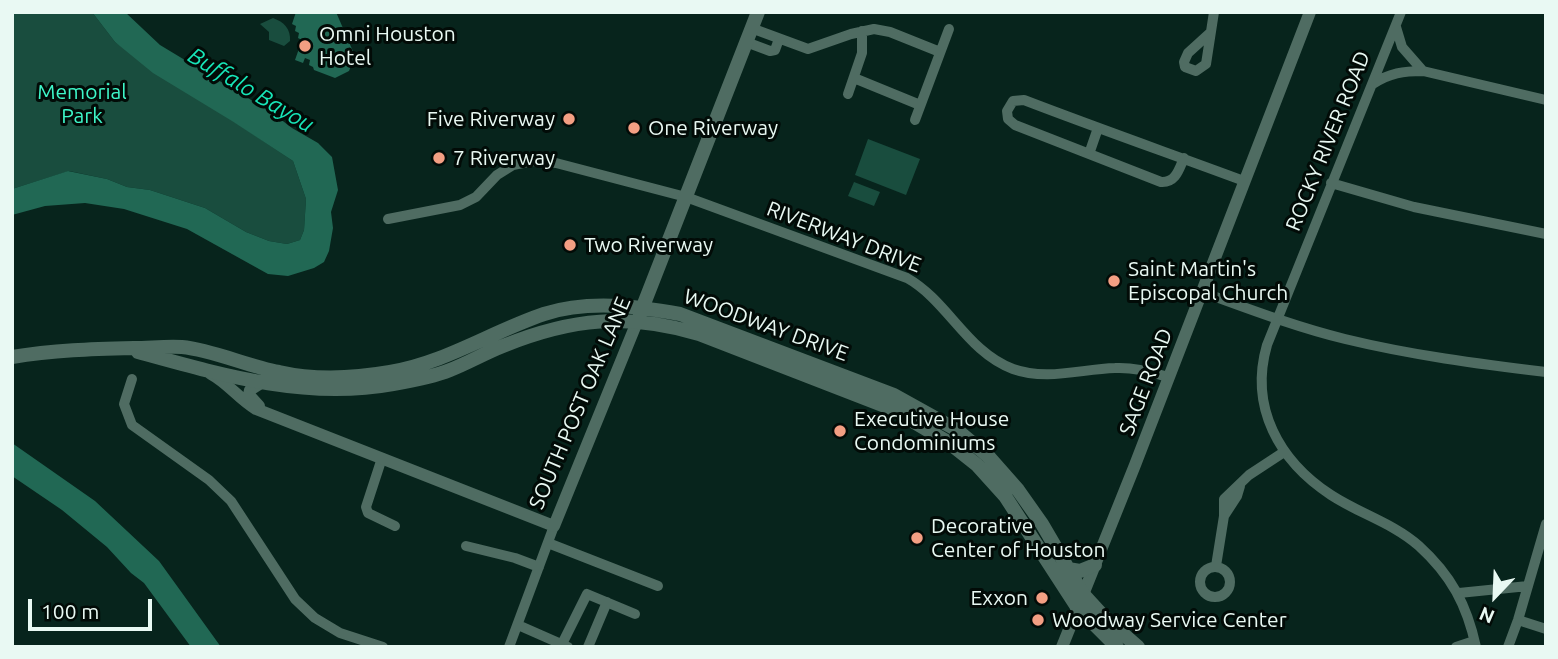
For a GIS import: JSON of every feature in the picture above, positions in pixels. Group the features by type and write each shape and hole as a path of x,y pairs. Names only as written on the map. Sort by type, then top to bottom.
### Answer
{"main road":[{"name":"SOUTH POST OAK LANE","path":"637,322 758,12"},
{"path":"650,290 687,317"},
{"name":"WOODWAY DRIVE","path":"18,356 67,350 182,347 314,390 350,390 392,378 447,371 484,347 546,314 598,305 643,307 687,317 957,430 988,456 1018,489 1068,569 1080,600 1138,647"},
{"name":"WOODWAY DRIVE","path":"484,347 594,320 673,327 774,355"},
{"name":"WOODWAY DRIVE","path":"123,348 261,383 290,380"},
{"name":"WOODWAY DRIVE","path":"900,405 976,465 1005,496 1117,647"},
{"path":"1068,569 1080,571 1096,565"}],"street":[{"path":"1210,33 1214,12"},
{"name":"SAGE ROAD","path":"1062,647 1310,12"},
{"name":"ROCKY RIVER ROAD","path":"1401,12 1276,320 1261,365 1261,384 1269,423 1284,452 1308,477 1332,496 1393,527 1436,562 1459,593 1475,644"},
{"path":"1396,27 1402,47 1423,71"},
{"path":"749,35 770,51 775,50 779,39 808,49 874,29 890,32 940,52"},
{"path":"915,120 949,29"},
{"path":"848,94 862,53 862,31"},
{"path":"1373,85 1386,75 1423,71 1546,100"},
{"path":"854,78 920,105"},
{"path":"1184,158 1174,179 1164,183 1013,124 1007,117 1007,108 1013,100 1024,100 1184,158 1244,181"},
{"path":"1089,154 1098,128"},
{"name":"RIVERWAY DRIVE","path":"388,219 460,205 476,197 498,175 513,165 533,161 556,163 686,197 907,278 937,301 986,354 1014,369 1059,375 1113,368 1137,368 1168,377"},
{"path":"1331,183 1426,210 1546,234"},
{"path":"1202,292 1276,320 1343,338 1424,356 1546,372"},
{"name":"SOUTH POST OAK LANE","path":"203,370 226,384 245,403 554,526 637,322"},
{"path":"132,379 124,404 132,425 209,480 231,501 295,599 316,618 340,633 383,647"},
{"path":"261,383 250,390 249,395 268,412"},
{"path":"1216,566 1224,499 1249,475 1284,452"},
{"path":"383,458 366,507 368,513 374,517 395,526"},
{"path":"1508,647 1546,524"},
{"path":"509,647 554,526"},
{"path":"548,543 658,586"},
{"path":"466,546 539,567"},
{"path":"1459,593 1528,586"},
{"path":"518,625 565,645 587,594 635,614"},
{"path":"588,647 607,602"},
{"path":"1518,620 1546,629"},
{"path":"1456,647 1475,644"}],"green space":[{"name":"Memorial Park","path":"12,12 92,12 115,42 293,161 306,199 304,230 300,240 287,244 269,241 246,232 205,208 150,190 127,187 107,179 69,171 12,189"},
{"path":"273,18 288,30 290,41 284,46 269,40 269,32 260,24"},
{"path":"868,139 920,159 906,195 855,175"},
{"path":"854,182 880,192 874,206 848,196"}],"shaded area":[{"path":"92,12 125,12 160,45 271,112 318,143 332,157 338,190 331,212 333,228 329,251 324,262 288,276 268,274 187,229 124,209 85,203 45,206 12,215 12,189 68,171 107,179 127,187 150,190 205,208 246,232 269,241 287,244 300,240 304,230 306,199 293,161 153,73 115,42"},
{"path":"296,12 336,12 355,56 349,71 335,78 314,70 309,65 310,60 305,58 303,63 295,60 302,40 295,31 296,26 292,24"},
{"path":"12,443 95,501 159,561 221,647 191,647 144,583 107,547 62,510 12,476"}],"place":[{"name":"Omni Houston Hotel","path":"305,46"},
{"name":"Five Riverway","path":"569,119"},
{"name":"One Riverway","path":"634,128"},
{"name":"7 Riverway","path":"439,158"},
{"name":"Two Riverway","path":"570,245"},
{"name":"Saint Martin's Episcopal Church","path":"1114,281"},
{"name":"Executive House Condominiums","path":"840,431"},
{"name":"Decorative Center of Houston","path":"917,538"},
{"name":"Exxon","path":"1042,598"},
{"name":"Woodway Service Center","path":"1038,620"}],"water label":[{"name":"Buffalo Bayou","path":"251,90"}]}
